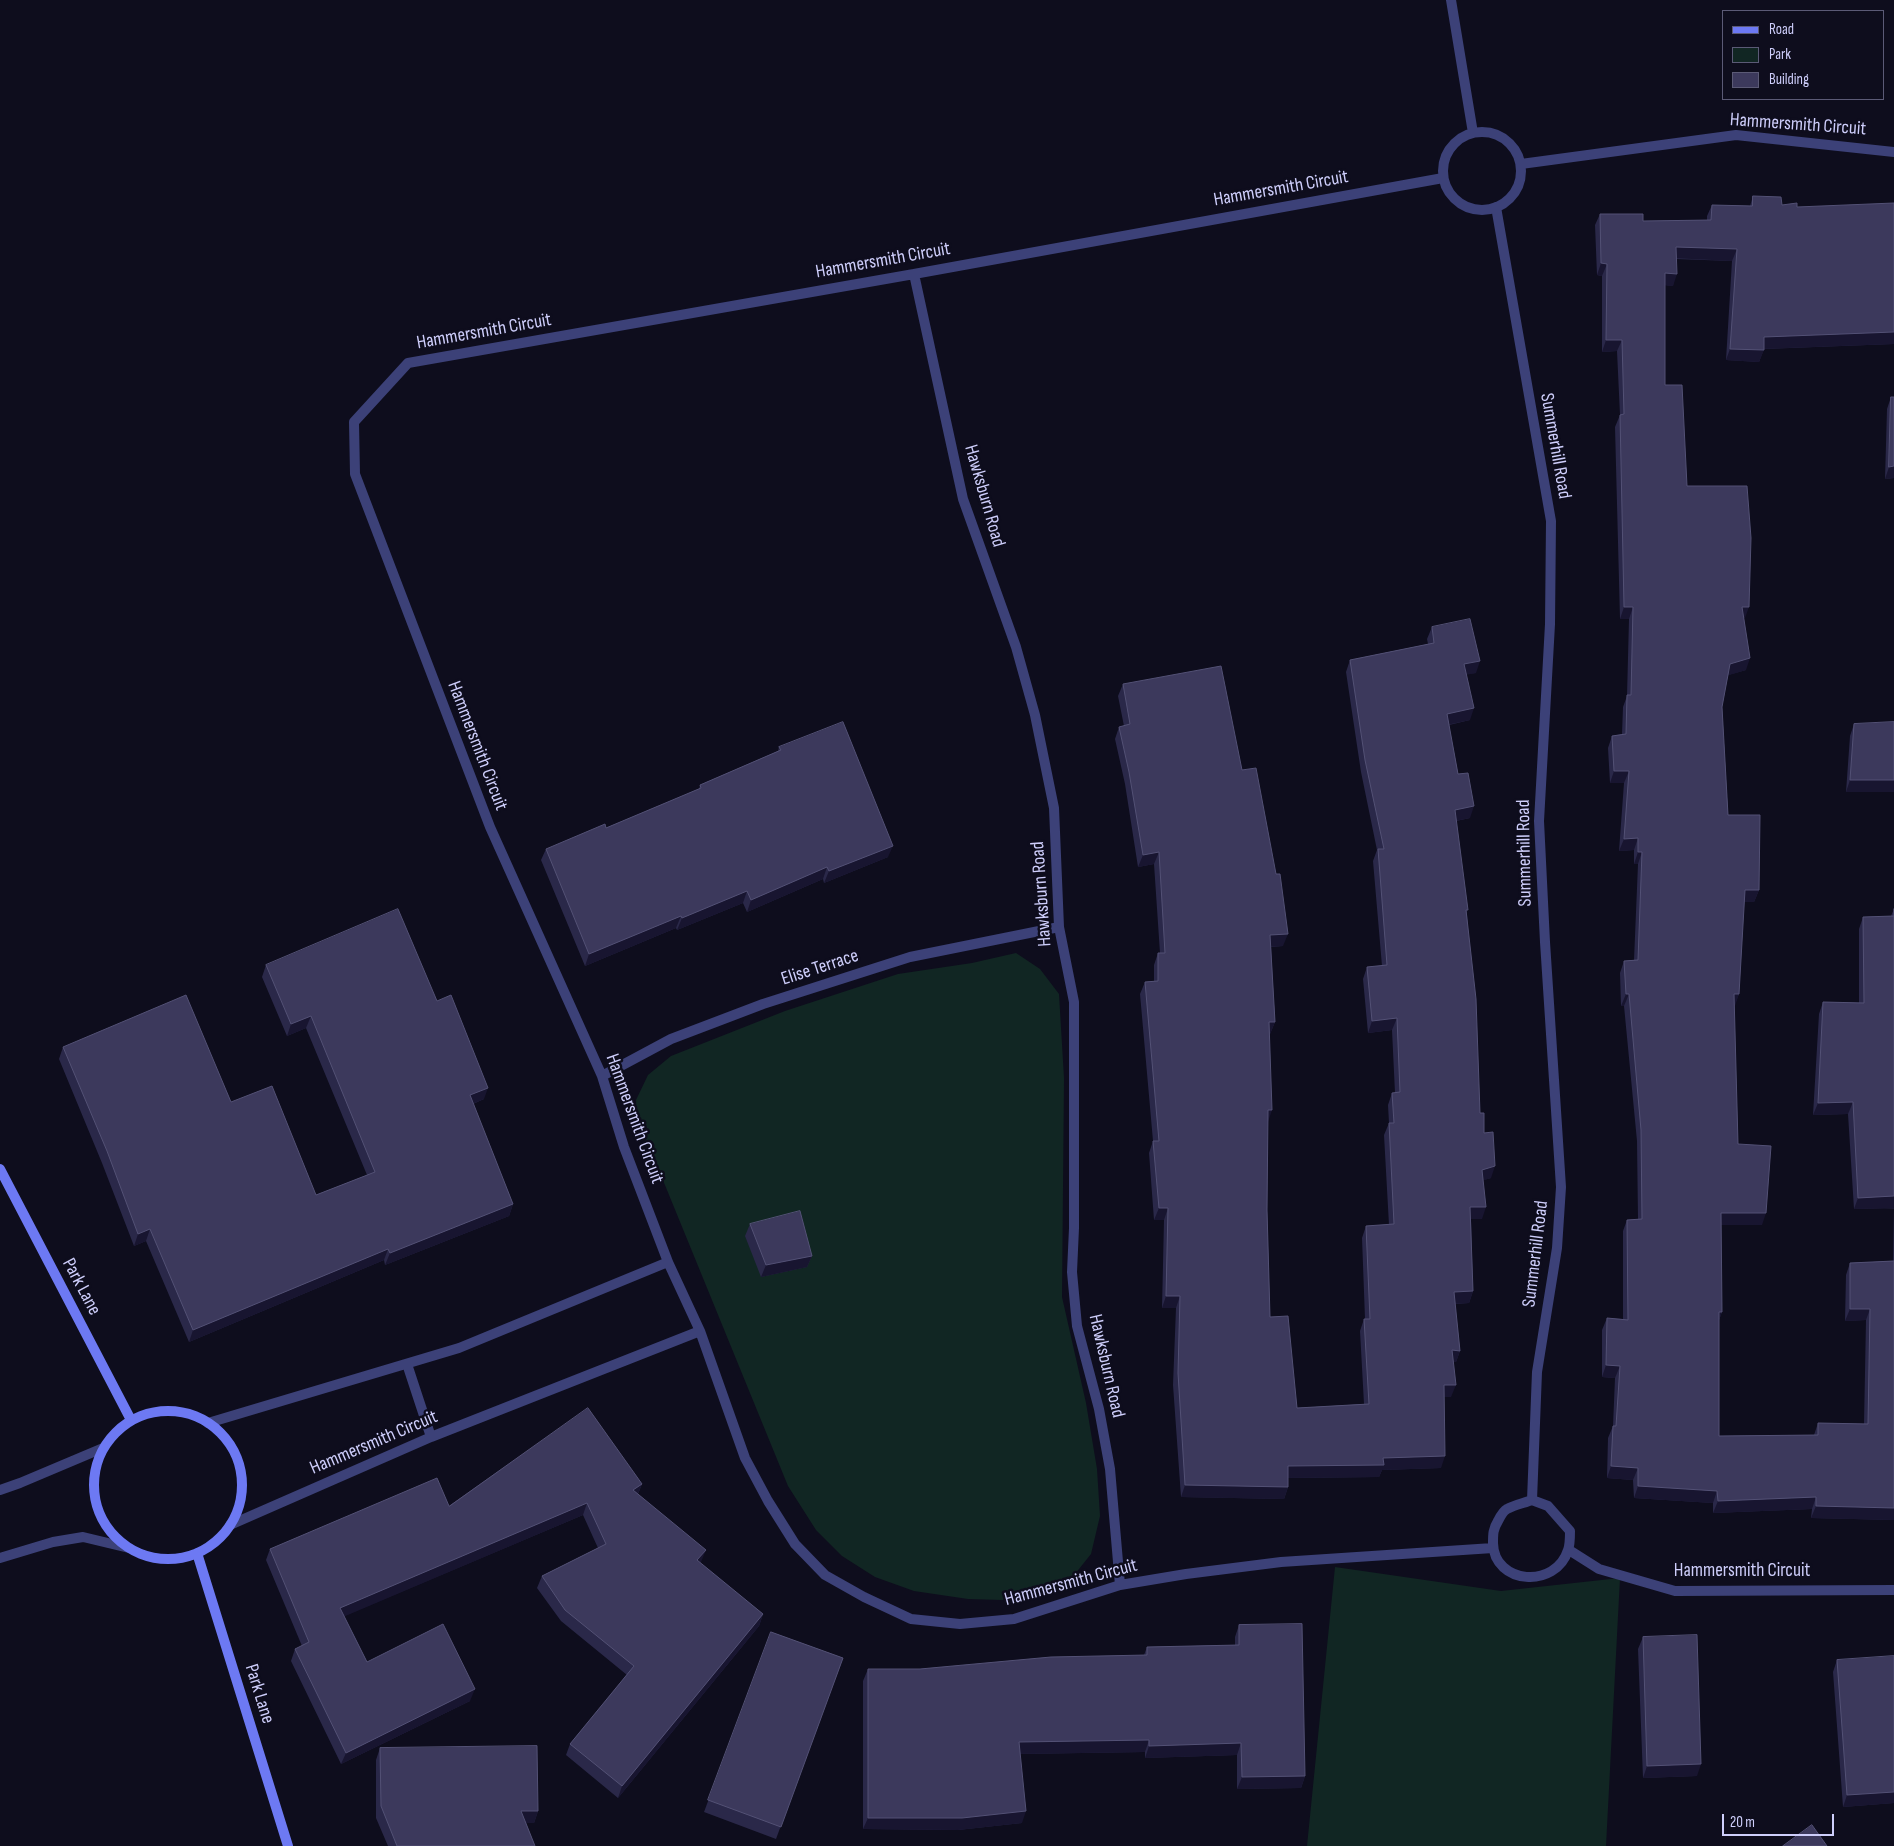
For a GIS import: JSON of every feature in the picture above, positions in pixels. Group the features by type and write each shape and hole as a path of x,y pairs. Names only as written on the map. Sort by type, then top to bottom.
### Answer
{"street":[{"path":"1451,0 1473,133"},
{"path":"1482,132 1500,136 1514,148 1521,164 1521,180 1518,188 1508,201 1496,208 1477,210 1462,205 1449,193 1443,178 1444,161 1447,153 1458,140 1473,133 1482,132"},
{"name":"Hammersmith Circuit","path":"1521,164 1736,135 1894,152"},
{"name":"Hammersmith Circuit","path":"1443,178 408,363 354,422 354,474 490,827 602,1076 624,1147 668,1262 700,1331 746,1458 768,1500 796,1544 825,1575 864,1598 911,1618 960,1624 1014,1619 1120,1585 1186,1574 1281,1562 1493,1548"},
{"name":"Summerhill Road","path":"1496,208 1550,521 1550,624 1539,821 1561,1187 1557,1248 1537,1372 1532,1500"},
{"name":"Hawksburn Road","path":"914,274 963,499 1016,647 1035,715 1054,808 1059,927 1074,1002 1074,1228 1072,1272 1076,1326 1099,1409 1110,1469 1120,1585"},
{"name":"Elise Terrace","path":"602,1076 671,1040 762,1004 910,957 1059,927"},
{"name":"Park Lane","path":"0,1170 131,1420"},
{"path":"208,1422 459,1348 668,1262"},
{"name":"Hammersmith Circuit","path":"230,1525 432,1437 700,1331"},
{"path":"407,1364 432,1437"},
{"path":"0,1558 53,1542 83,1537 129,1548 153,1557 172,1559 197,1553 213,1544 230,1525 242,1492 240,1466 228,1440 208,1422 181,1412 156,1411 131,1420 120,1428 103,1448 94,1484 98,1510 110,1532 129,1548"},
{"path":"0,1490 103,1448"},
{"path":"1532,1500 1548,1506 1570,1531 1568,1550 1560,1566 1549,1574 1532,1578 1514,1575 1500,1566 1493,1548 1493,1530 1505,1510 1532,1500"},
{"name":"Hammersmith Circuit","path":"1568,1550 1599,1569 1675,1591 1894,1590"},
{"name":"Park Lane","path":"197,1553 288,1846"}],"green space":[{"path":"1016,953 1040,969 1059,994 1064,1078 1062,1297 1086,1403 1097,1469 1100,1516 1091,1554 1071,1579 1003,1600 968,1599 914,1591 875,1577 842,1556 816,1530 788,1486 658,1168 637,1124 636,1100 648,1075 671,1056 785,1011 898,974 972,963"},
{"path":"1335,1567 1501,1591 1620,1578 1606,1846 1307,1846"}],"building":[{"path":"1753,196 1781,197 1782,205 1797,203 1797,207 1894,203 1894,332 1764,337 1764,350 1730,349 1737,249 1676,247 1677,274 1665,273 1665,385 1682,385 1687,486 1747,486 1751,538 1749,607 1742,607 1750,658 1730,664 1722,707 1728,815 1760,815 1759,890 1745,890 1739,994 1734,994 1738,1144 1771,1146 1766,1213 1721,1213 1722,1312 1719,1312 1719,1436 1818,1435 1818,1423 1868,1424 1870,1309 1850,1309 1850,1263 1894,1261 1894,1508 1816,1506 1816,1497 1718,1501 1717,1491 1638,1486 1638,1468 1611,1466 1613,1426 1616,1426 1620,1366 1606,1365 1607,1318 1628,1320 1627,1220 1642,1219 1641,1130 1629,994 1626,994 1624,961 1638,960 1642,852 1638,852 1638,838 1624,839 1629,771 1614,771 1612,736 1626,734 1627,695 1631,695 1633,607 1624,607 1620,415 1624,414 1622,340 1606,340 1607,264 1601,263 1600,214 1643,214 1643,221 1711,220 1712,205 1752,206"},
{"path":"1891,397 1894,397 1894,466 1889,467"},
{"path":"1470,619 1480,661 1464,664 1474,708 1447,714 1458,774 1468,773 1474,806 1455,810 1468,910 1466,910 1476,999 1480,1113 1484,1113 1484,1133 1493,1132 1495,1166 1482,1170 1486,1207 1470,1207 1473,1291 1454,1292 1460,1351 1452,1350 1456,1385 1444,1385 1445,1456 1383,1458 1384,1465 1288,1466 1288,1487 1185,1485 1178,1373 1180,1296 1166,1296 1168,1208 1159,1208 1153,1141 1159,1141 1145,982 1158,981 1158,953 1165,953 1159,852 1143,855 1129,772 1119,727 1130,724 1123,684 1221,666 1242,770 1256,768 1276,874 1280,874 1288,934 1270,935 1275,1022 1269,1022 1272,1110 1268,1110 1267,1210 1270,1317 1288,1316 1297,1408 1369,1404 1364,1319 1370,1319 1366,1226 1394,1224 1389,1123 1394,1123 1392,1093 1400,1092 1397,1018 1372,1021 1367,967 1387,965 1378,849 1384,849 1365,760 1350,660 1434,643 1432,627"},
{"path":"843,722 893,846 829,871 827,867 751,900 747,891 589,954 546,849 605,824 606,828 701,788 700,785 781,750 779,747"},
{"path":"1894,722 1894,780 1850,780 1854,724"},
{"path":"398,909 437,1001 451,995 488,1088 470,1095 513,1204 390,1253 388,1249 193,1330 150,1229 138,1234 107,1151 63,1047 186,995 231,1102 272,1086 316,1195 375,1172 311,1016 291,1024 266,965"},
{"path":"1894,916 1894,1196 1858,1198 1853,1102 1818,1103 1823,1002 1864,1003 1863,917"},
{"path":"800,1211 812,1256 766,1265 750,1224"},
{"path":"588,1408 642,1484 633,1490 706,1550 697,1560 763,1614 622,1786 570,1744 634,1666 565,1610 542,1576 606,1544 587,1503 340,1608 367,1662 443,1624 475,1689 346,1753 295,1649 309,1642 270,1549 437,1478 449,1506"},
{"path":"1302,1624 1305,1776 1242,1777 1241,1743 1149,1746 1149,1740 1019,1742 1026,1811 962,1818 868,1818 868,1669 920,1669 1051,1657 1147,1655 1147,1647 1239,1645 1239,1625"},
{"path":"771,1632 843,1658 781,1827 708,1800"},
{"path":"1697,1635 1701,1764 1647,1766 1643,1637"},
{"path":"1894,1656 1894,1792 1847,1795 1837,1660"},
{"path":"537,1746 538,1811 521,1811 535,1846 397,1846 381,1806 380,1748"},
{"path":"1812,1825 1827,1846 1783,1846"}]}
